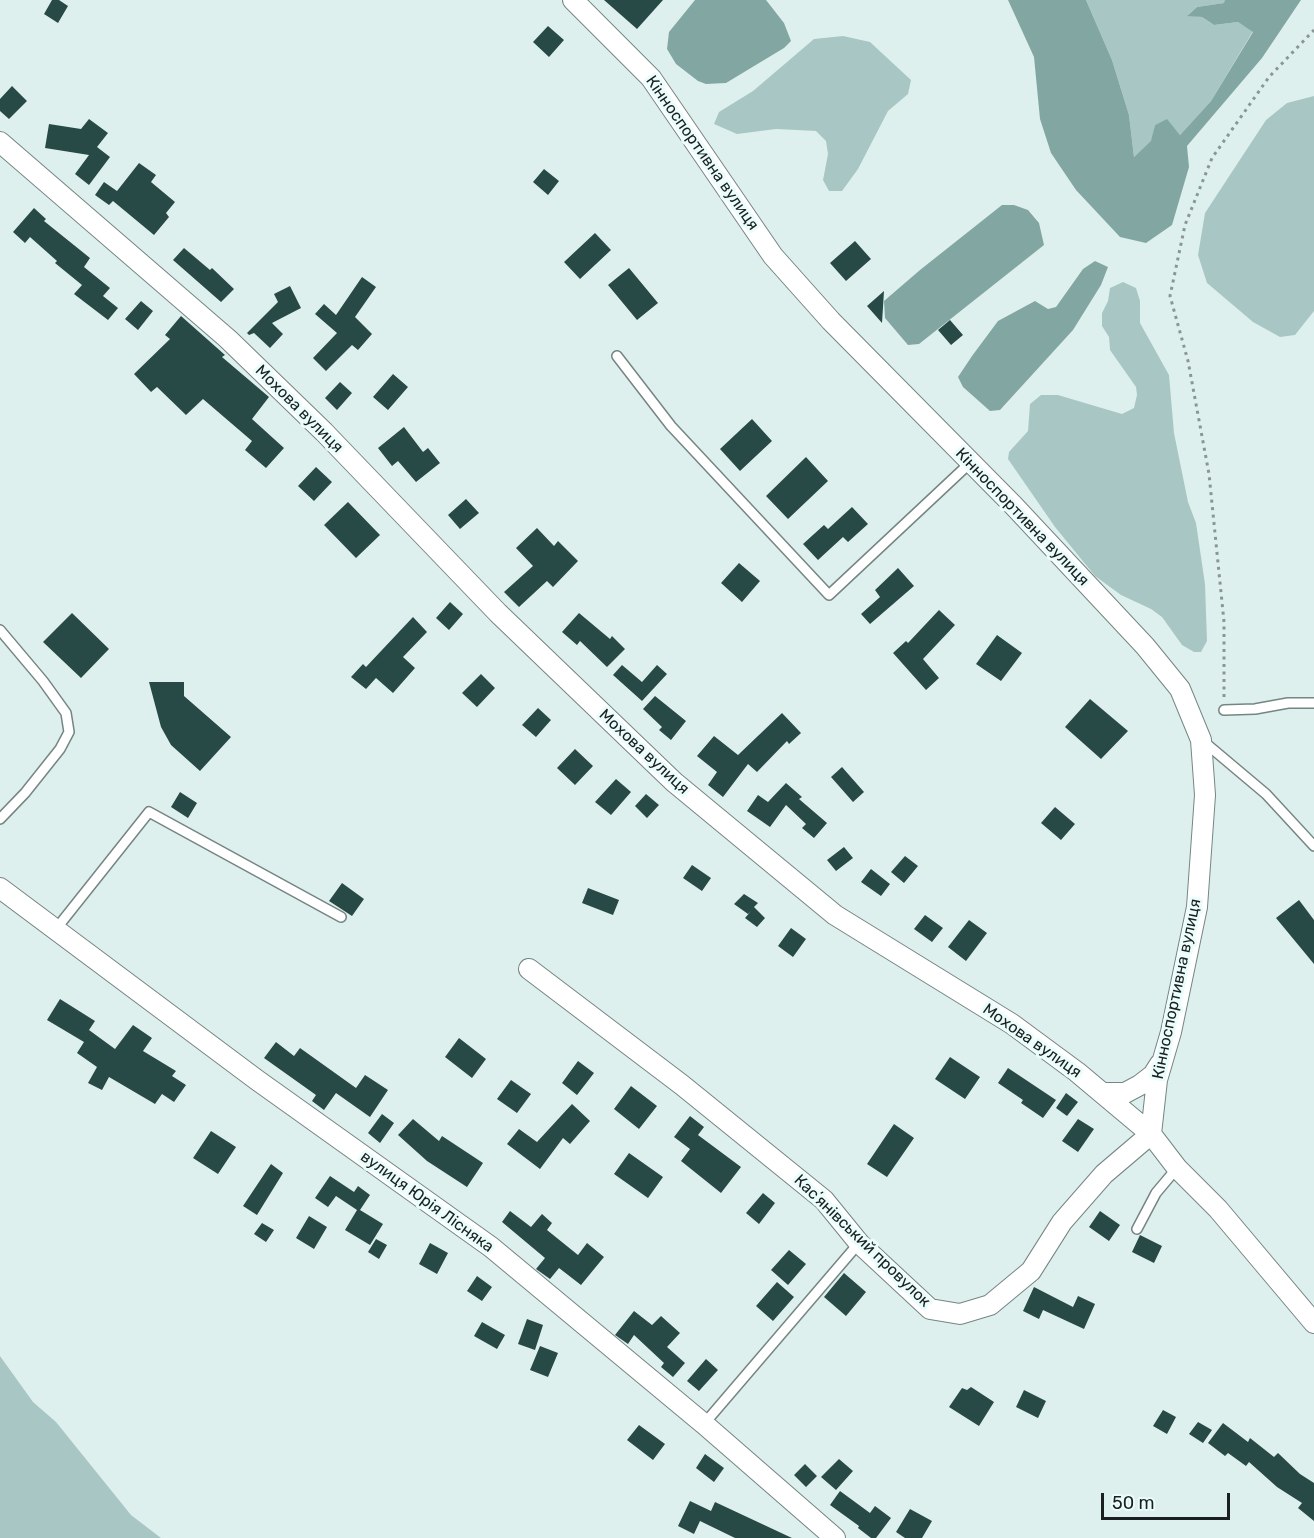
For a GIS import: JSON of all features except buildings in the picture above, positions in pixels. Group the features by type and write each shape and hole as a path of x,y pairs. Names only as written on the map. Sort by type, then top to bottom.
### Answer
{"street":[{"name":"Кінноспортивна вулиця","path":"573,0 651,78 773,256 831,321 1022,514 1144,646 1180,689 1201,740 1205,795 1197,907 1171,1032 1157,1080 1152,1134"},
{"name":"Мохова вулиця","path":"0,142 228,339 324,432 498,614 674,782 835,915 1012,1024 1103,1093 1152,1134 1177,1168 1218,1209 1314,1323"},
{"name":"вулиця Юрія Лісняка","path":"0,888 257,1080 491,1247 704,1424 835,1538"},
{"name":"Касʼянівський провулок","path":"529,969 682,1085 824,1200 859,1243 930,1309 960,1314 990,1305 1031,1271 1062,1222 1104,1174 1152,1134"},
{"path":"1103,1093 1125,1093 1153,1075 1162,1062"}],"lane":[{"path":"616,356 671,426 829,595 970,462"},
{"path":"0,630 43,681 66,713 69,732 60,749 32,785 0,819"},
{"path":"1224,710 1255,709 1288,703 1314,703"},
{"path":"1201,740 1266,794 1314,846"},
{"path":"56,929 149,812 341,917"},
{"path":"1137,1229 1156,1193 1177,1168"},
{"path":"704,1424 859,1243"}],"path":[{"path":"1224,710 1224,622 1209,474 1188,361 1170,296 1185,225 1212,158 1269,77 1314,30"}],"shaded area":[{"path":"695,0 766,0 784,23 791,41 784,48 726,83 706,84 698,81 676,64 667,49 669,32"},
{"path":"1008,0 1086,0 1112,60 1129,115 1134,157 1151,141 1155,125 1167,119 1180,135 1211,101 1253,32 1238,22 1214,25 1202,17 1187,16 1197,7 1224,3 1225,0 1301,0 1262,58 1187,146 1189,167 1172,225 1146,243 1120,237 1076,190 1051,153 1040,119 1034,57"},
{"path":"1086,0 1225,0 1225,3 1197,7 1188,15 1202,17 1214,25 1238,22 1253,31 1211,101 1180,135 1167,120 1155,125 1152,141 1134,157 1129,115 1112,60"},
{"path":"843,36 870,42 911,80 908,94 888,111 858,169 842,191 829,191 823,180 828,154 826,141 816,131 776,129 737,134 714,124 719,112 753,91 814,39"},
{"path":"1314,96 1314,311 1295,335 1280,337 1253,322 1207,283 1198,255 1205,213 1266,120 1287,103"},
{"path":"1002,205 1014,205 1028,210 1039,223 1044,245 919,344 908,345 885,318 884,301"},
{"path":"1095,261 1108,267 1101,285 1073,330 1000,410 990,411 963,387 958,377 972,356 998,321 1035,301 1048,309 1056,307 1083,269"},
{"path":"1123,282 1136,288 1140,301 1140,323 1169,375 1174,433 1188,502 1196,523 1205,584 1207,641 1201,652 1194,652 1182,645 1162,617 1151,609 1121,595 1095,576 1055,527 1008,459 1009,452 1028,431 1030,404 1041,395 1058,395 1122,414 1134,408 1136,387 1110,350 1109,337 1102,326 1102,313 1108,301 1110,288"},
{"path":"0,1356 33,1402 56,1422 131,1515 161,1538 0,1538"}]}
